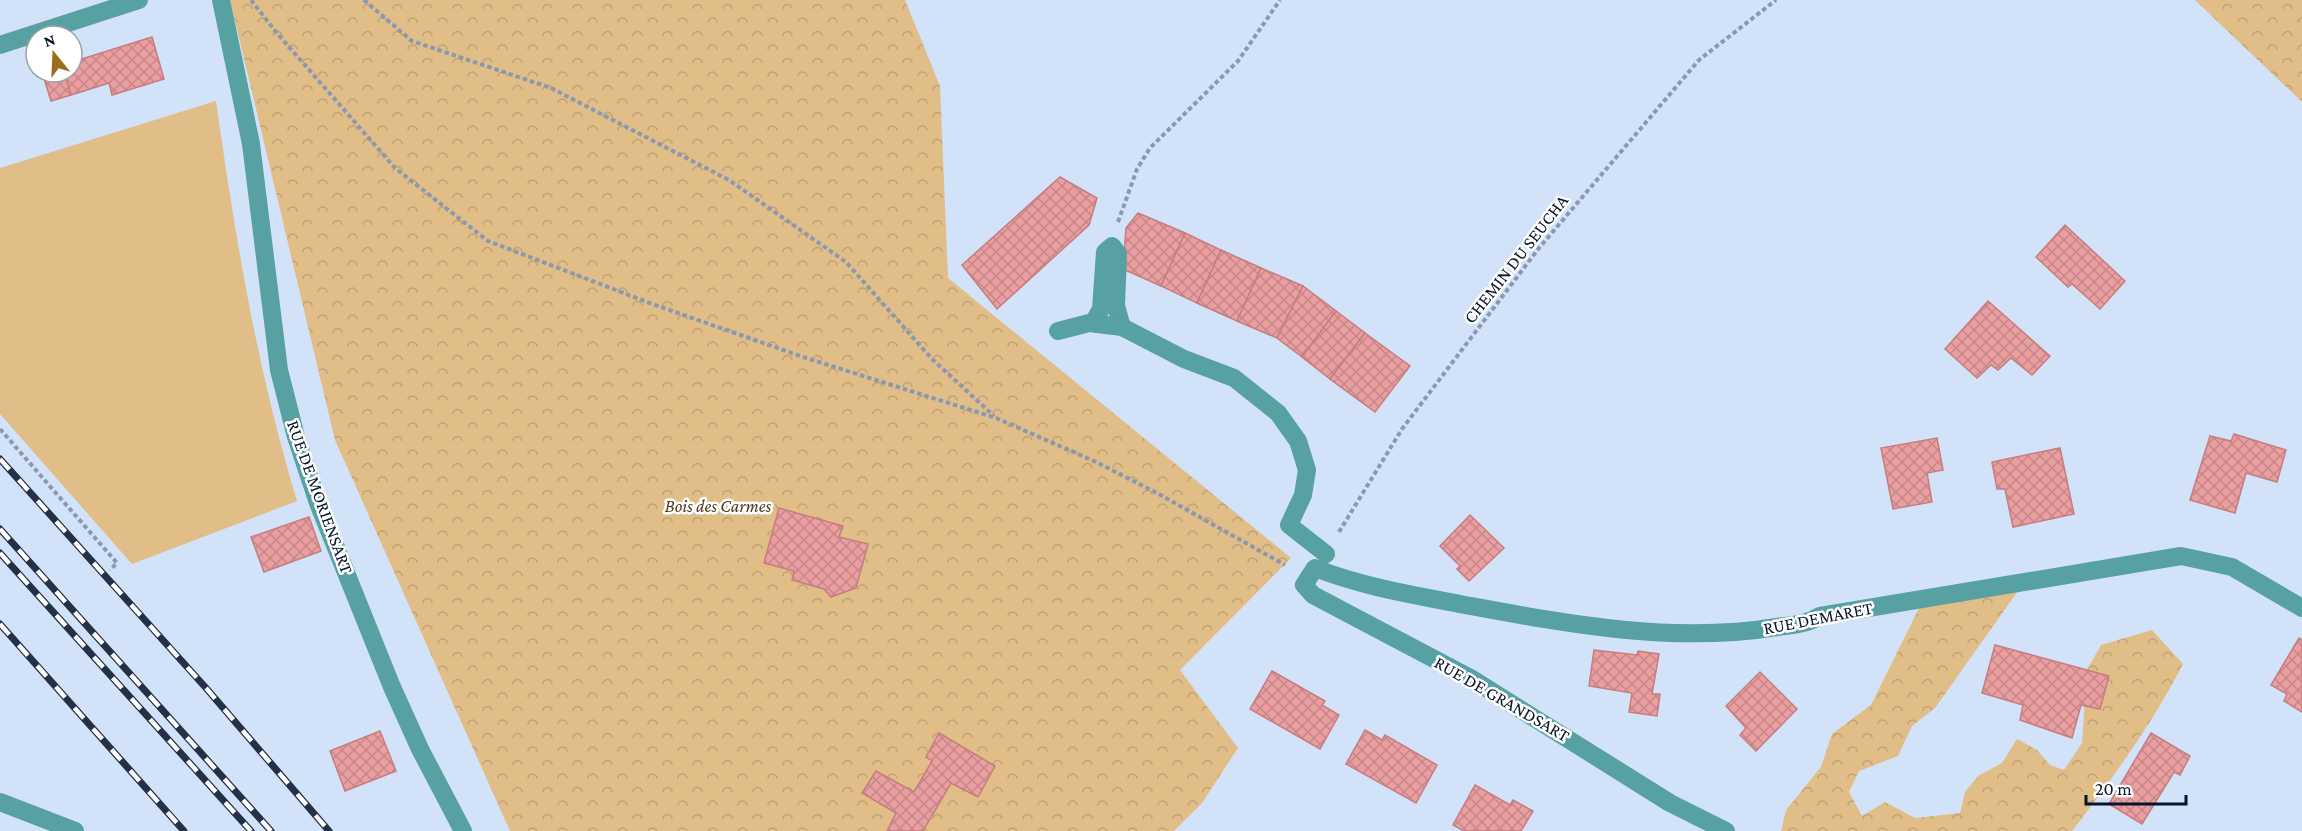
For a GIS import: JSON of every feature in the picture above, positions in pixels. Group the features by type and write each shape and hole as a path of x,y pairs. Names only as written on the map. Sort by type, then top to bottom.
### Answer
{"street":[{"path":"0,45 139,0"},
{"name":"RUE DE MORIENSART","path":"221,0 251,144 279,370 296,437 318,503 393,687 420,749 463,831"},
{"path":"1093,323 1101,309 1105,252 1112,246 1118,254 1116,306 1122,327"},
{"path":"1058,331 1093,323 1122,327 1184,359 1234,378 1282,418 1298,441 1307,470 1303,495 1289,525 1319,568"},
{"name":"RUE DEMARET","path":"1319,568 1356,583 1493,610 1651,633 1686,635 1768,629 1810,622 1832,614 2181,556 2232,567 2302,608"},
{"name":"RUE DE GRANDSART","path":"1319,568 1304,586 1313,595 1472,679 1670,802 1726,831"},
{"path":"0,802 75,831"}],"path":[{"path":"251,0 394,168 488,241 646,302 800,356 996,418 1319,568"},
{"path":"364,0 412,41 551,88 729,180 846,262 932,358 996,418"},
{"path":"1112,246 1137,170 1150,148 1238,61 1280,0"},
{"name":"CHEMIN DU SEUCHA","path":"1319,568 1402,429 1539,248 1699,60 1776,0"},
{"path":"0,429 117,563 110,570"}],"green space":[{"name":"Bois des Carmes","path":"230,0 905,0 940,86 948,278 1291,558 1180,670 1238,748 1202,803 1174,831 510,831 335,440"},
{"path":"2195,0 2302,0 2302,102"},
{"path":"216,101 231,202 259,352 297,501 132,564 0,414 0,168"},
{"path":"2025,581 1935,708 1912,726 1898,756 1859,771 1849,792 1862,816 1885,802 1915,818 1960,813 1965,792 1978,776 2002,763 2017,739 2037,750 2050,765 2064,770 2082,743 2087,670 2101,645 2152,630 2183,664 2131,750 2072,831 1781,831 1786,810 1821,767 1832,734 1871,705 1924,598"}],"building":[{"path":"152,37 164,79 112,95 109,83 71,95 68,84 84,84 84,58"},
{"path":"46,84 68,84 71,95 51,101"},
{"path":"1060,177 1097,198 1089,225 997,309 962,265"},
{"path":"1138,213 1185,233 1161,286 1123,269 1126,228"},
{"path":"2065,225 2125,281 2100,309 2072,284 2068,287 2036,257"},
{"path":"1185,233 1221,250 1197,303 1161,286"},
{"path":"1221,250 1261,268 1237,321 1197,303"},
{"path":"1261,268 1303,286 1277,338 1237,321"},
{"path":"1303,286 1336,311 1302,357 1277,338"},
{"path":"1988,301 2050,356 2032,375 2011,358 1998,370 1991,365 1977,378 1945,349"},
{"path":"1336,311 1365,333 1330,379 1302,357"},
{"path":"1365,333 1410,366 1375,412 1330,379"},
{"path":"2234,434 2286,450 2277,482 2246,473 2235,513 2190,500 2210,436 2231,441"},
{"path":"1937,438 1943,470 1927,473 1932,502 1893,509 1881,448"},
{"path":"2060,448 2074,514 2013,527 2005,489 1997,489 1992,462"},
{"path":"779,508 843,526 839,537 868,544 856,588 831,597 824,589 792,580 794,571 764,563"},
{"path":"1470,515 1504,548 1469,581 1457,569 1460,566 1440,546"},
{"path":"309,517 321,551 264,572 251,537"},
{"path":"2299,638 2302,640 2302,712 2284,701 2287,694 2271,685"},
{"path":"1995,645 2109,676 2100,709 2081,705 2072,738 2020,720 2023,705 1982,693"},
{"path":"1594,650 1637,655 1638,651 1659,654 1652,694 1660,694 1657,716 1629,712 1632,693 1589,686"},
{"path":"1272,671 1325,701 1322,705 1339,715 1320,749 1250,709"},
{"path":"1760,672 1797,709 1756,751 1740,735 1746,728 1726,706"},
{"path":"1365,730 1382,740 1385,735 1437,765 1416,803 1346,764"},
{"path":"380,731 396,771 345,791 330,751"},
{"path":"939,733 995,766 978,797 951,783 923,831 887,831 896,813 862,793 876,771 914,792 932,761 926,757"},
{"path":"2151,733 2190,756 2180,775 2174,772 2142,824 2109,804"},
{"path":"1475,785 1510,805 1513,800 1533,811 1521,831 1464,831 1453,825"}],"railway":[{"path":"0,459 206,688 329,831"},
{"path":"0,529 271,831"},
{"path":"0,553 251,831"},
{"path":"0,624 184,831"}]}
